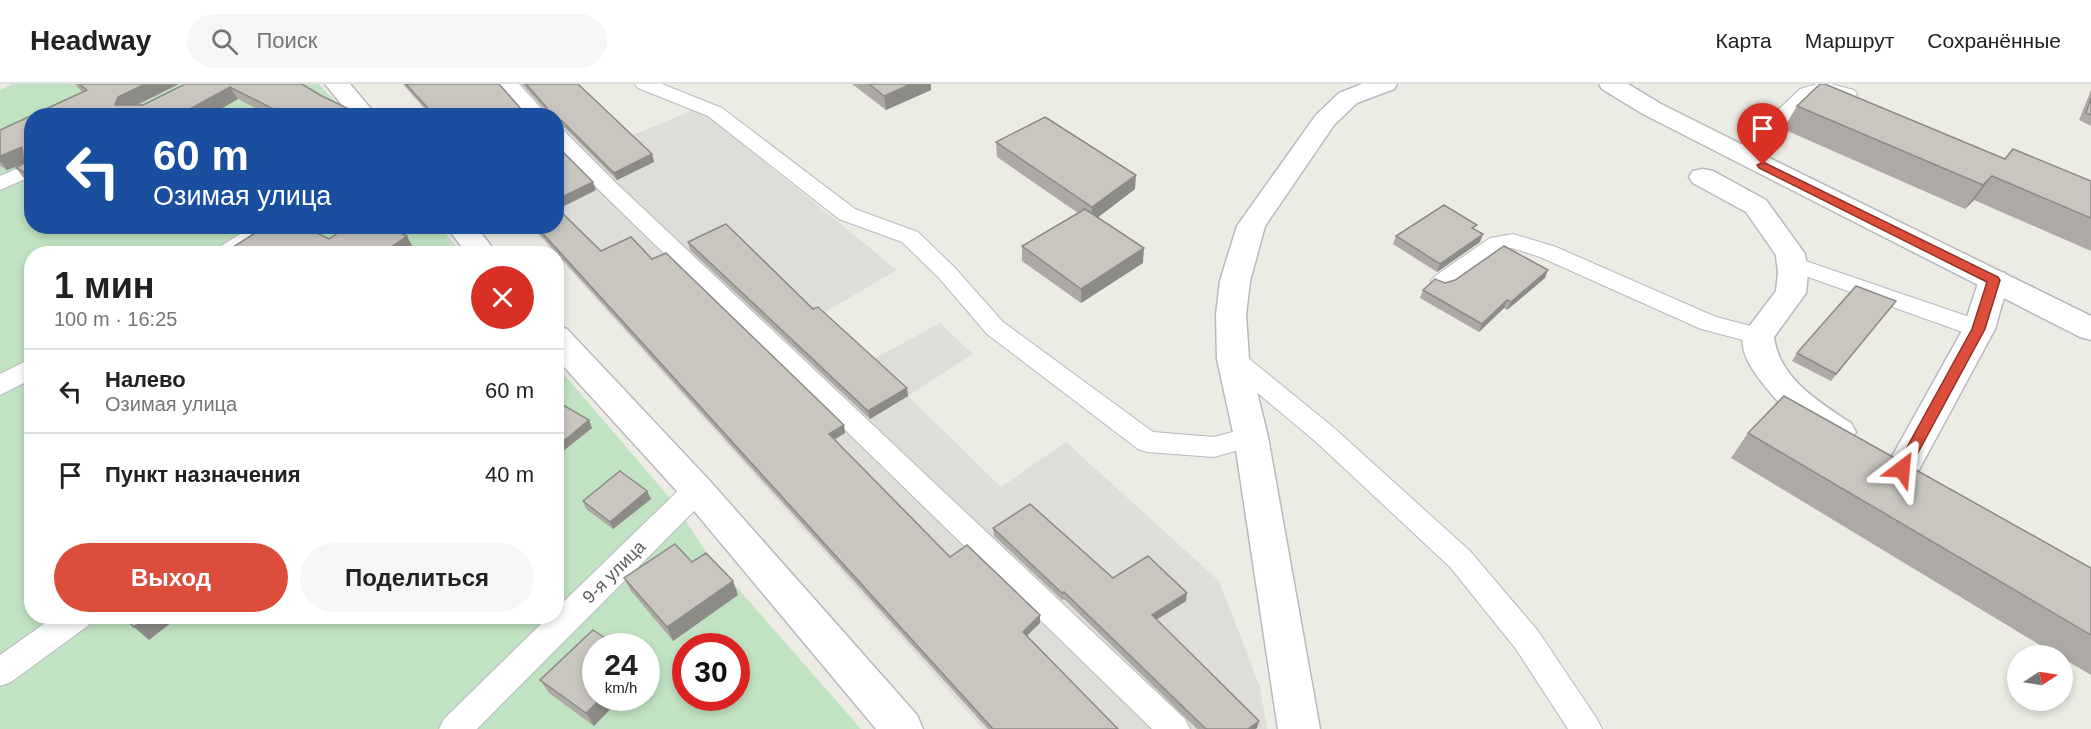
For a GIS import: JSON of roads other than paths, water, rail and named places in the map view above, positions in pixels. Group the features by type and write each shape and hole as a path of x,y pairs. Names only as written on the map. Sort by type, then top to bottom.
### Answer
{"street":[{"path":"337,84 358,108"},
{"path":"1299,729 1251,437 1233,359 1231,315 1235,281 1251,226 1325,120 1348,98 1384,84"},
{"path":"1611,84 1652,109 1742,155 2091,329"},
{"path":"1703,177 1756,206 1790,254 1791,293 1758,336 1762,358 1782,385 1804,409 1866,448 1932,485"},
{"path":"467,234 476,246"},
{"path":"1902,469 1978,329 1994,280"},
{"path":"564,346 697,490 902,729"}],"lane":[{"path":"508,84 530,108"},
{"path":"645,84 716,112 847,214 910,237 947,273 995,328 1147,442 1214,447 1251,437"},
{"path":"1742,155 1807,93 1816,89 1830,89 1868,102"},
{"path":"564,142 617,196 1174,729"},
{"path":"0,184 24,172"},
{"path":"237,246 257,234"},
{"path":"1443,281 1498,243 1514,241 1548,252 1709,323 1758,336"},
{"path":"1791,263 1978,329"},
{"path":"1233,359 1324,434 1460,560 1527,640 1586,729"},
{"path":"0,386 24,372"},
{"name":"9-я улица","path":"564,621 697,490"},
{"path":"0,672 68,624"},
{"name":"9-я улица","path":"455,729 561,624"}]}
